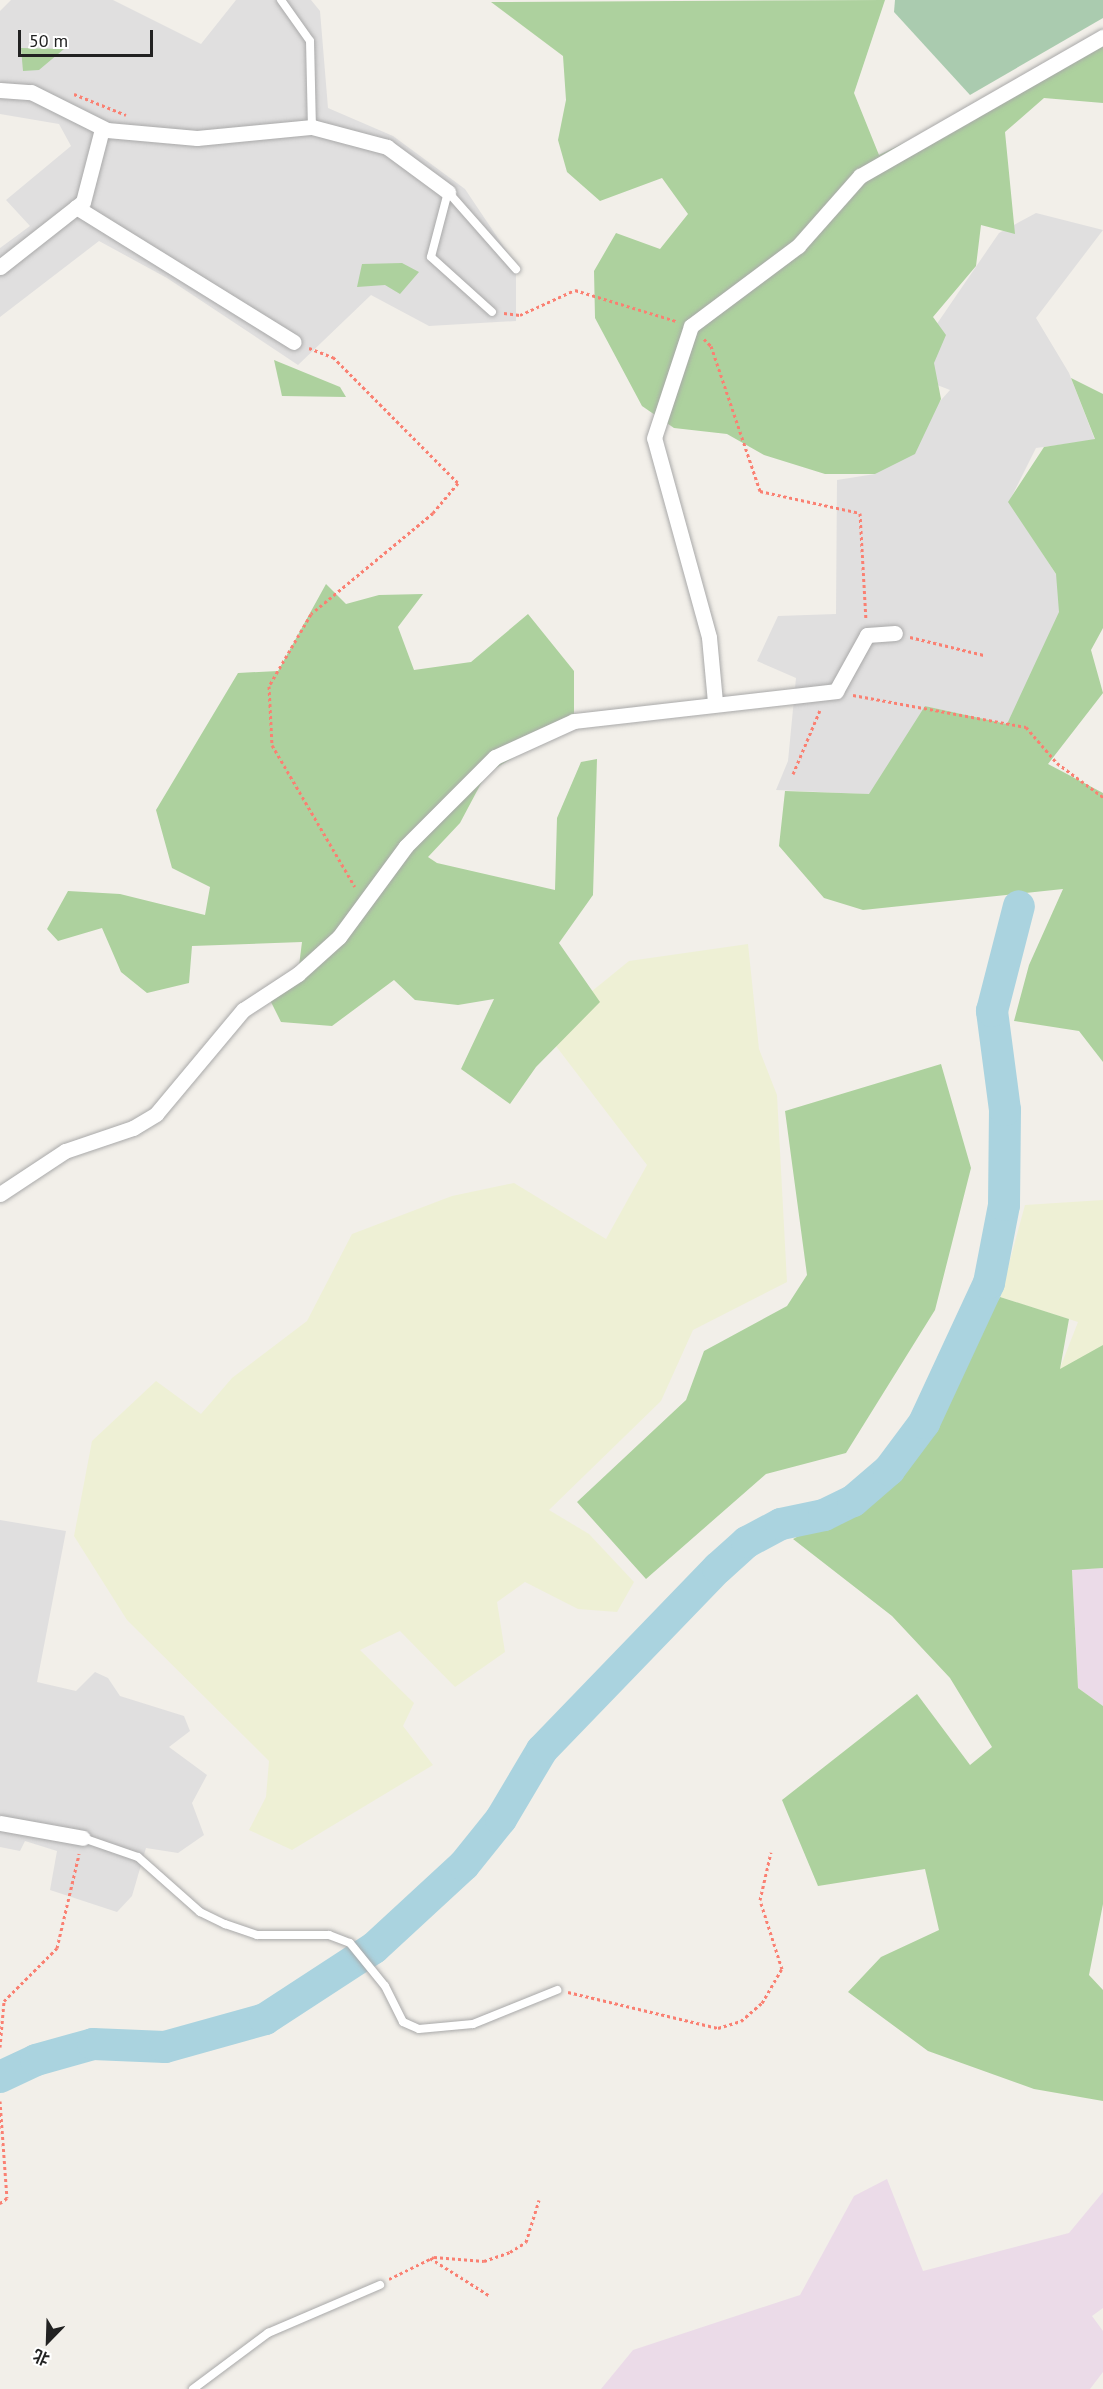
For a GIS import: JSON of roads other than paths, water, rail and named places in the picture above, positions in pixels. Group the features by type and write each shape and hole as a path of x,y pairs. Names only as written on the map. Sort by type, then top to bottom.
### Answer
{"street":[{"path":"715,702 709,637 654,438 691,326 798,246 860,176 1103,37"},
{"path":"0,90 31,92 102,129 196,138 312,127 387,147 448,192"},
{"path":"0,267 76,207 88,192 102,129"},
{"path":"76,207 294,342"},
{"path":"0,1194 65,1151 132,1128 156,1114 243,1010 298,974 339,937 363,901 468,779 519,743 574,721 715,702 836,691 867,635 895,633"},
{"path":"0,1823 82,1838"}],"lane":[{"path":"280,0 310,41 312,127"},
{"path":"448,192 516,269"},
{"path":"448,192 431,257 492,312"},
{"path":"82,1838 138,1857 200,1912 225,1924 257,1935 329,1935 350,1943 385,1986 403,2022 443,2031 558,1990"},
{"path":"193,2389 268,2333 380,2285"}],"waterway":[{"path":"0,2077 36,2060 93,2044 165,2047 265,2019 374,1948 464,1865 501,1819 542,1750 718,1568 747,1542 781,1524 824,1515 853,1501 889,1470 924,1423 989,1283 1004,1205 1005,1110 992,1011 1019,906"}]}
